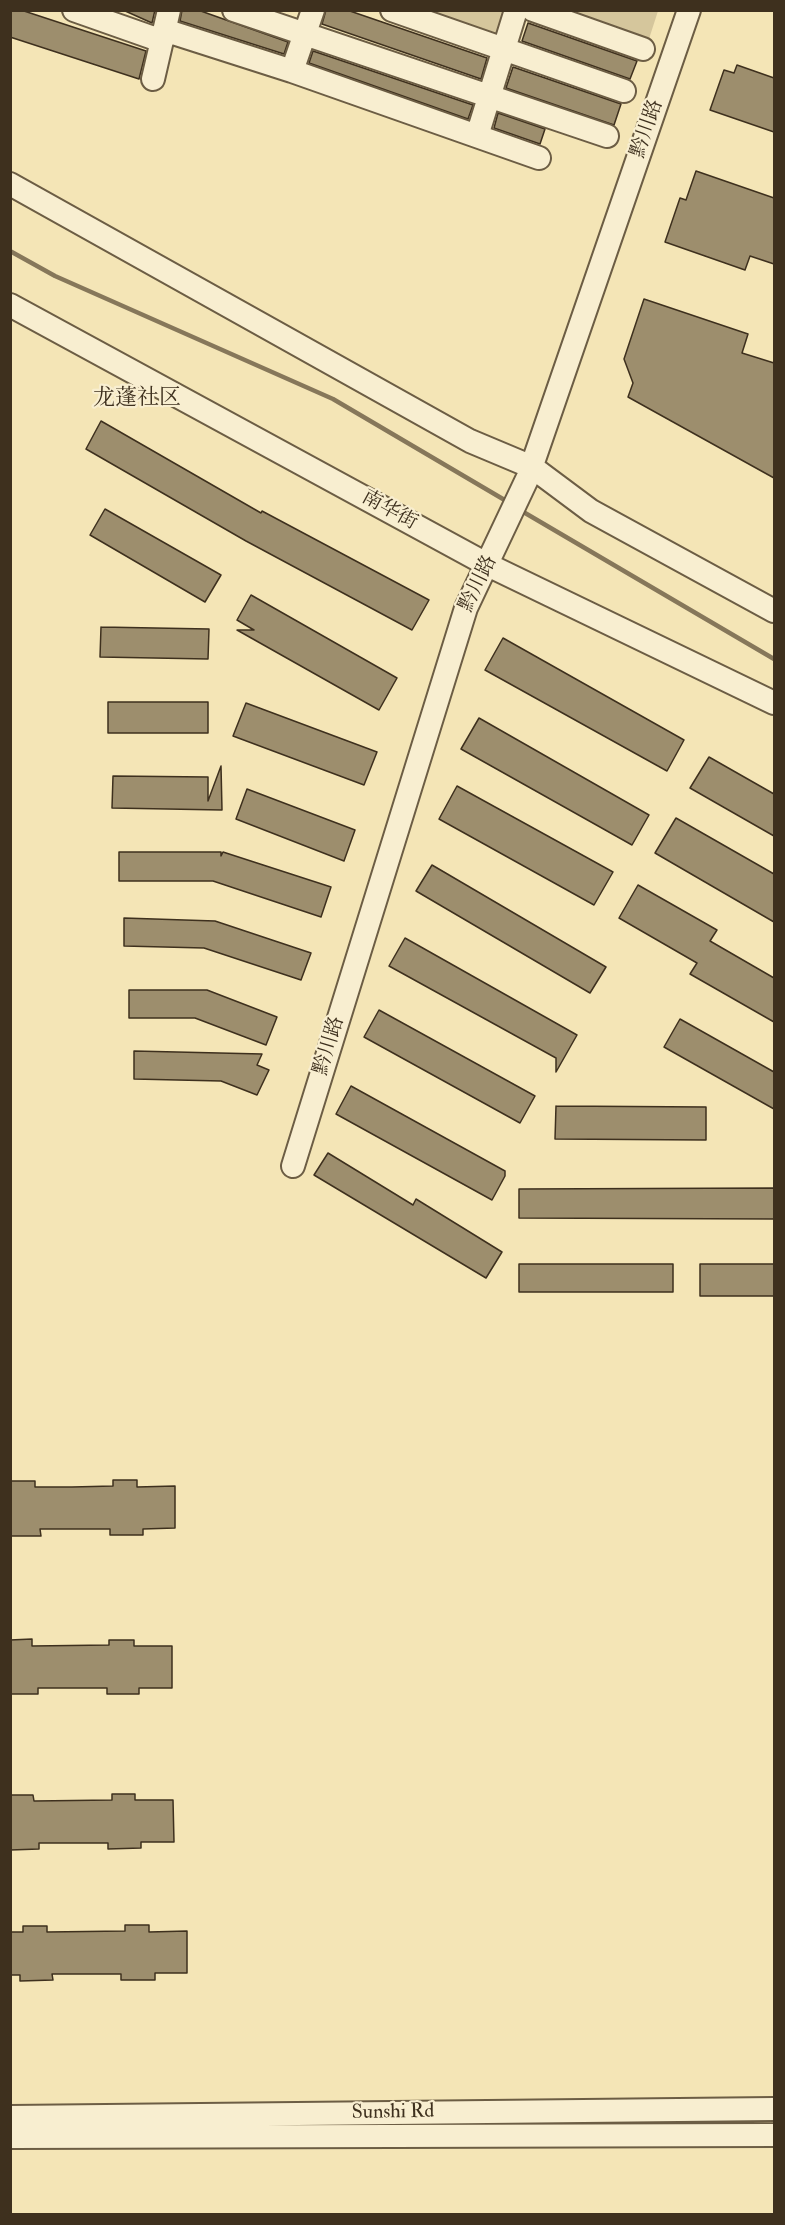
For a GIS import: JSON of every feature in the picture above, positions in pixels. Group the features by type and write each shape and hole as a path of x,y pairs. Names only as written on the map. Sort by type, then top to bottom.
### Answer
{"street":[{"path":"74,10 165,27 539,158"},
{"path":"234,10 607,136"},
{"path":"292,71 313,10"},
{"path":"392,10 624,91"},
{"path":"477,136 516,10"},
{"path":"533,10 643,49"},
{"name":"黔川路","path":"293,1166 466,608 504,532 530,472 689,10"},
{"path":"153,79 165,27"},
{"path":"10,184 470,441 530,472 591,511 774,611"},
{"name":"南华街","path":"10,305 488,565 774,703"},
{"name":"Sunshi Rd","path":"10,2117 774,2109"},
{"name":"Sunshi Rd","path":"10,2137 774,2135"}],"shaded area":[{"path":"421,11 508,11 499,37"},
{"path":"559,11 658,11 648,42"}],"building":[{"path":"10,10 21,10 146,51 139,79 10,37"},
{"path":"123,10 155,10 152,23"},
{"path":"182,10 198,10 288,42 284,54 180,21"},
{"path":"326,10 347,10 487,58 481,79 322,24"},
{"path":"528,23 637,61 630,79 522,41"},
{"path":"313,51 473,105 468,119 309,63"},
{"path":"737,65 774,78 774,132 710,110 724,70 734,73"},
{"path":"513,67 621,104 614,125 506,88"},
{"path":"498,113 545,129 540,144 494,128"},
{"path":"696,171 774,198 774,264 750,256 745,270 665,242 680,198 686,200"},
{"path":"644,299 748,334 742,353 774,363 774,478 628,397 633,383 624,359"},
{"path":"101,421 261,513 262,511 429,600 412,630 246,541 86,449"},
{"path":"105,509 221,575 205,602 90,535"},
{"path":"251,595 397,678 379,710 237,630 254,630 237,620"},
{"path":"101,627 209,629 208,659 100,657"},
{"path":"503,638 684,740 667,771 485,670"},
{"path":"108,702 208,702 208,733 108,733"},
{"path":"246,703 377,752 364,785 233,736"},
{"path":"479,718 649,815 632,845 461,749"},
{"path":"709,757 774,794 774,836 690,788"},
{"path":"221,766 222,810 112,808 113,776 208,777 208,801"},
{"path":"457,786 613,872 594,905 439,819"},
{"path":"247,789 355,830 344,861 236,819"},
{"path":"676,818 774,874 774,922 655,853"},
{"path":"119,852 221,852 221,856 223,852 331,887 321,917 213,881 119,881"},
{"path":"432,865 606,967 590,993 416,891"},
{"path":"638,885 717,930 710,941 774,978 774,1022 690,974 697,963 619,918"},
{"path":"124,918 215,921 311,953 301,980 204,948 124,946"},
{"path":"405,938 577,1035 556,1072 556,1058 389,966"},
{"path":"129,990 207,990 277,1017 266,1045 195,1018 129,1018"},
{"path":"379,1010 535,1096 520,1123 364,1037"},
{"path":"680,1019 774,1072 774,1109 664,1047"},
{"path":"134,1051 262,1054 257,1065 269,1070 257,1095 221,1081 134,1079"},
{"path":"351,1086 505,1171 505,1176 492,1200 336,1114"},
{"path":"556,1106 706,1107 706,1140 555,1139"},
{"path":"328,1153 413,1205 416,1199 502,1252 486,1278 314,1175"},
{"path":"774,1188 774,1219 519,1218 519,1189"},
{"path":"519,1264 673,1264 673,1292 519,1292"},
{"path":"700,1264 774,1264 774,1296 700,1296"},
{"path":"113,1480 137,1480 137,1487 175,1486 175,1528 143,1529 143,1535 110,1535 110,1529 40,1529 41,1536 11,1536 11,1481 35,1481 35,1487 72,1487 113,1486"},
{"path":"32,1639 32,1646 109,1645 109,1640 134,1640 134,1646 172,1646 172,1688 139,1688 139,1694 107,1694 107,1688 38,1688 38,1694 10,1694 10,1640"},
{"path":"112,1794 135,1794 135,1800 173,1800 174,1842 141,1842 141,1848 108,1849 108,1843 39,1843 39,1849 10,1850 10,1795 33,1795 34,1801 112,1800"},
{"path":"125,1925 149,1925 149,1932 187,1931 187,1973 155,1973 155,1980 121,1980 121,1974 52,1974 53,1980 20,1981 20,1975 10,1975 10,1932 23,1932 23,1926 47,1926 47,1932 125,1931"}],"waterway":[{"path":"10,251 55,276 333,399 508,502"},
{"path":"520,510 774,659"}],"district":[{"name":"龙蓬社区","path":"137,399"}]}
